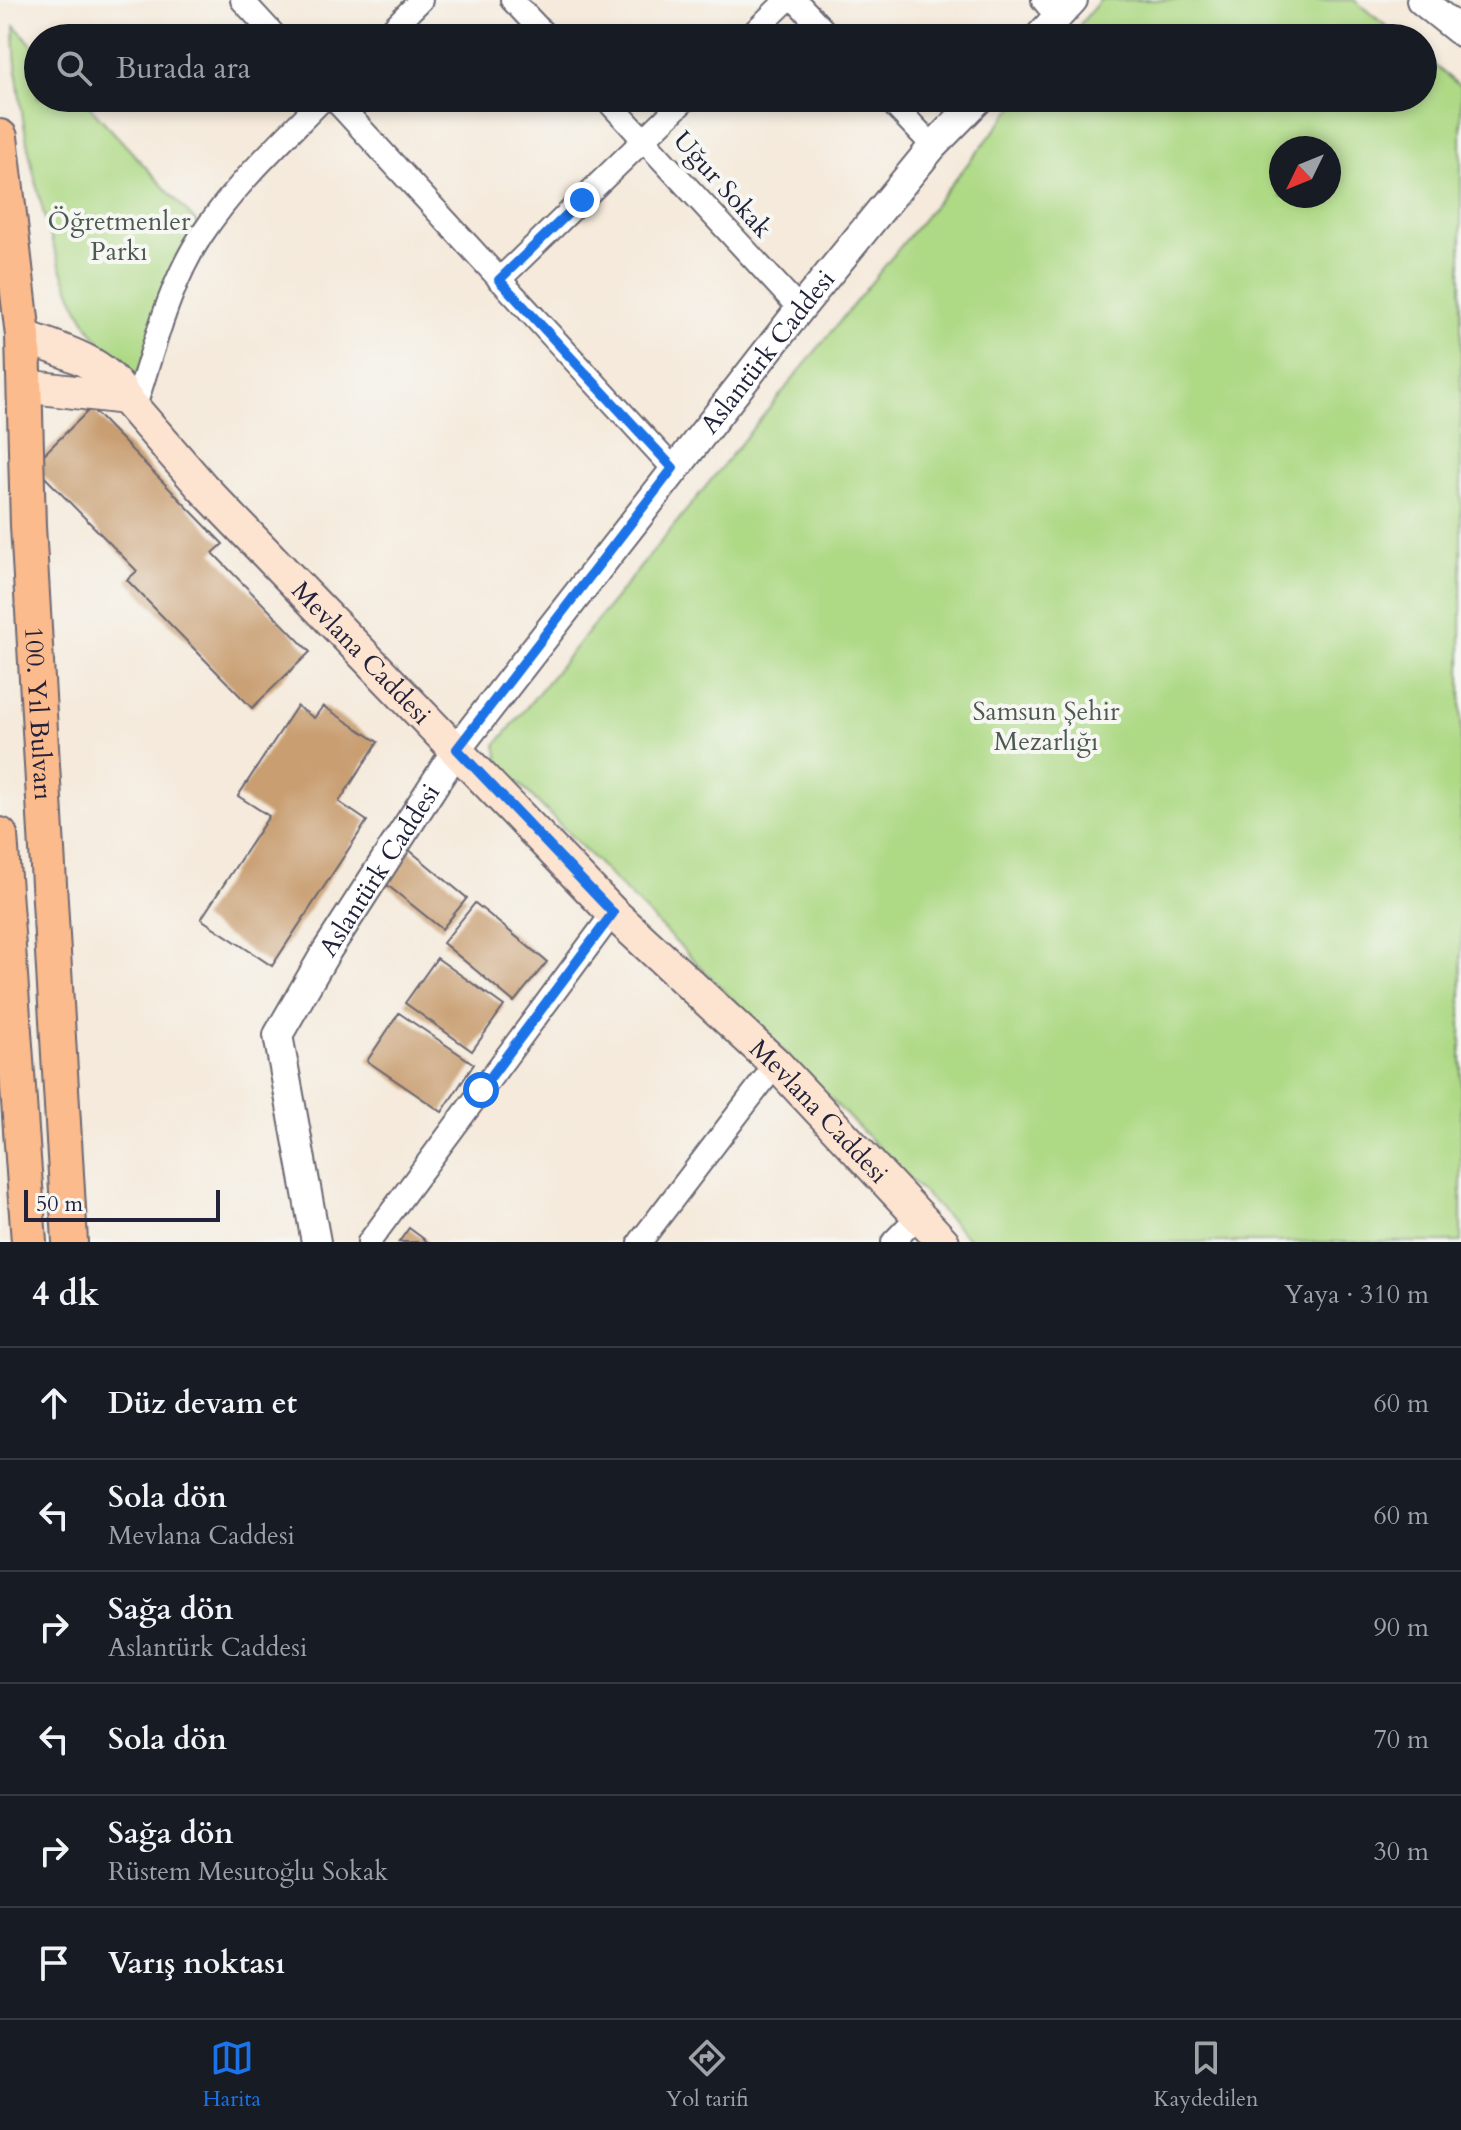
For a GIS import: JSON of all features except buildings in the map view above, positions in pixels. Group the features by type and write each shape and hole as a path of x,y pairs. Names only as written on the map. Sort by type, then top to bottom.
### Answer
{"main road":[{"name":"100. Yıl Bulvarı","path":"0,137 23,336 12,386 28,526 70,1242"},
{"name":"Mevlana Caddesi","path":"23,336 93,364 117,382 130,404 203,488 613,913 776,1064 943,1242"},
{"path":"12,386 130,404"},
{"path":"0,835 9,1078 29,1242"}],"street":[{"path":"242,0 264,24"},
{"path":"397,24 421,0"},
{"path":"512,0 535,24"},
{"path":"762,24 787,0"},
{"path":"795,0 818,24"},
{"path":"1421,0 1461,32"},
{"path":"1047,24 1058,6"},
{"path":"130,404 199,238 238,185 310,112"},
{"path":"346,112 673,468"},
{"name":"Uğur Sokak","path":"618,112 800,309"},
{"path":"499,280 672,112"},
{"path":"900,112 933,146"},
{"name":"Aslantürk Caddesi","path":"316,1242 278,1035 326,952 457,749 673,468 800,309 933,146 966,112"},
{"path":"369,1242 613,913"},
{"path":"640,1242 776,1064"},
{"path":"893,1242 918,1216"}],"green space":[{"path":"1100,0 1354,0 1384,24 1080,24"},
{"name":"Öğretmenler Parkı","path":"14,25 24,36 24,112 95,112 199,225 134,383 88,325 59,261 35,180 15,58"},
{"name":"Samsun Şehir Mezarlığı","path":"1437,67 1461,87 1461,1242 972,1242 500,764 496,745 1010,112 1437,112"}],"route":[{"path":"481,1090 613,913 457,749 673,468 499,280 582,200"}]}
